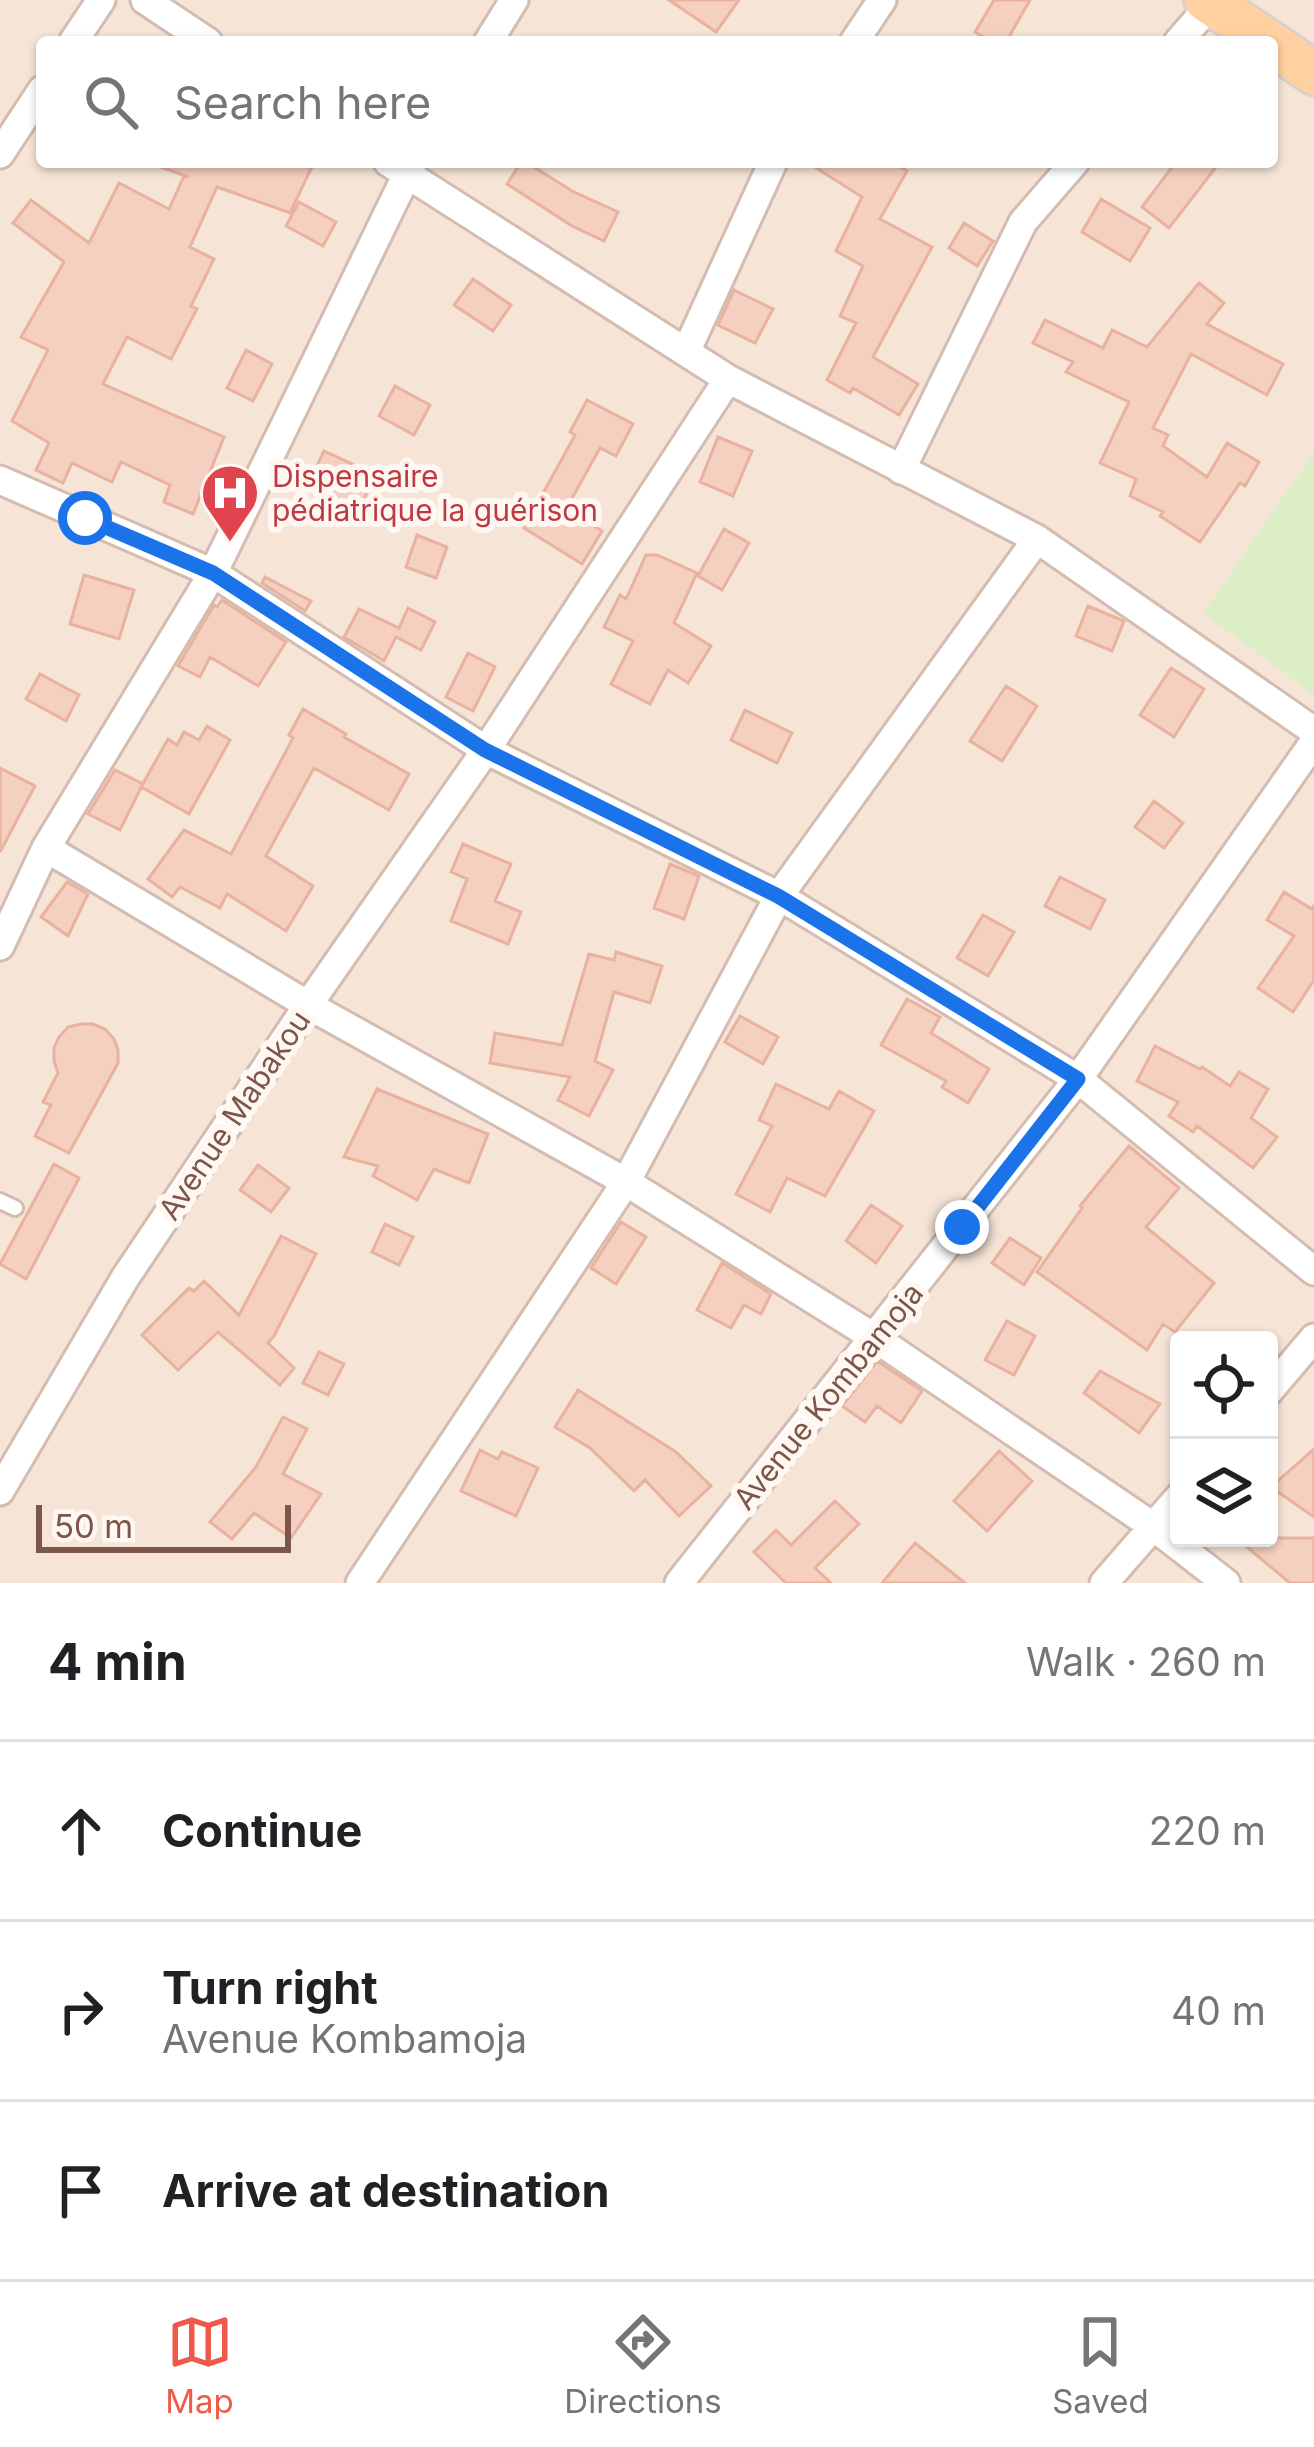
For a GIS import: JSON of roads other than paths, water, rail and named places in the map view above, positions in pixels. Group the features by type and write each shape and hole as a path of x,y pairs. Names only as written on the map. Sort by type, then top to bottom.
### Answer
{"main road":[{"path":"1209,2 1260,36"},
{"path":"1278,48 1314,73"}],"street":[{"path":"77,36 101,0"},
{"path":"145,0 199,36"},
{"path":"492,36 514,0"},
{"path":"858,36 882,0"},
{"path":"1183,36 1209,2"},
{"path":"0,154 36,99"},
{"path":"0,946 46,848 213,573 401,168"},
{"path":"405,168 728,379 1037,539 1314,731"},
{"path":"686,352 770,168"},
{"path":"902,470 1023,222 1070,168"},
{"name":"Avenue Mabakou","path":"0,1491 124,1278 485,750 728,379"},
{"path":"0,481 213,573 485,750 778,896 1078,1079 1314,1271"},
{"path":"360,1583 626,1182 778,896 1037,539"},
{"name":"Avenue Kombamoja","path":"679,1583 1078,1079 1314,742"},
{"path":"46,848 308,1005 626,1182 874,1338 1154,1527 1226,1583"},
{"path":"1278,1380 1314,1338"},
{"path":"1104,1583 1170,1508"}],"place":[{"name":"Dispensaire pédiatrique la guérison","path":"230,544"}]}
